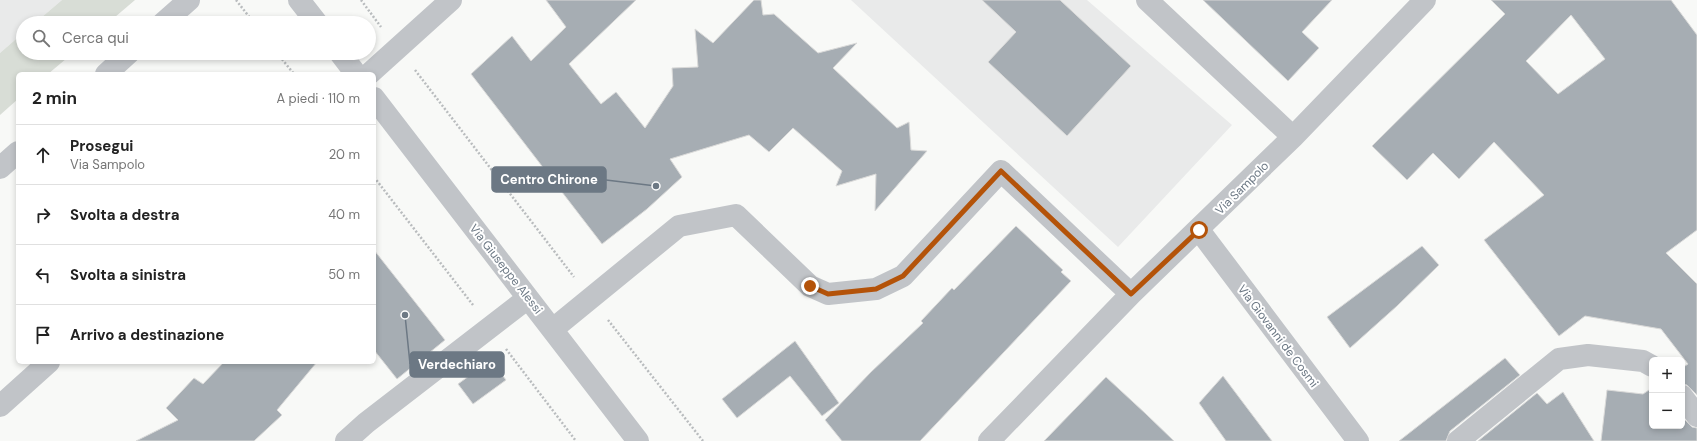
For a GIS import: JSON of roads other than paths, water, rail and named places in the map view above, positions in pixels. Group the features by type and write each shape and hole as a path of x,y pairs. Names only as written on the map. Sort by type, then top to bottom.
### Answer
{"street":[{"path":"171,16 189,0"},
{"path":"299,0 312,16"},
{"path":"371,72 451,0"},
{"path":"1147,0 1287,132"},
{"name":"Via Sampolo","path":"989,441 1131,294 1199,230 1287,132 1425,0"},
{"path":"108,72 122,60"},
{"path":"345,60 354,72"},
{"name":"Via Giuseppe Alessi","path":"376,101 638,441"},
{"path":"0,168 16,154"},
{"path":"553,329 679,226 736,215 810,286 828,294 876,289 903,276 1001,171 1131,294"},
{"name":"Via Giovanni de Cosmi","path":"1199,230 1358,441"},
{"path":"346,441 366,423 528,298"},
{"path":"1458,441 1559,359 1588,355 1643,361 1649,364"},
{"path":"0,406 47,364"},
{"path":"1685,400 1697,416"}],"place":[{"name":"Centro Chirone","path":"656,186"},
{"name":"Verdechiaro","path":"405,315"}]}
